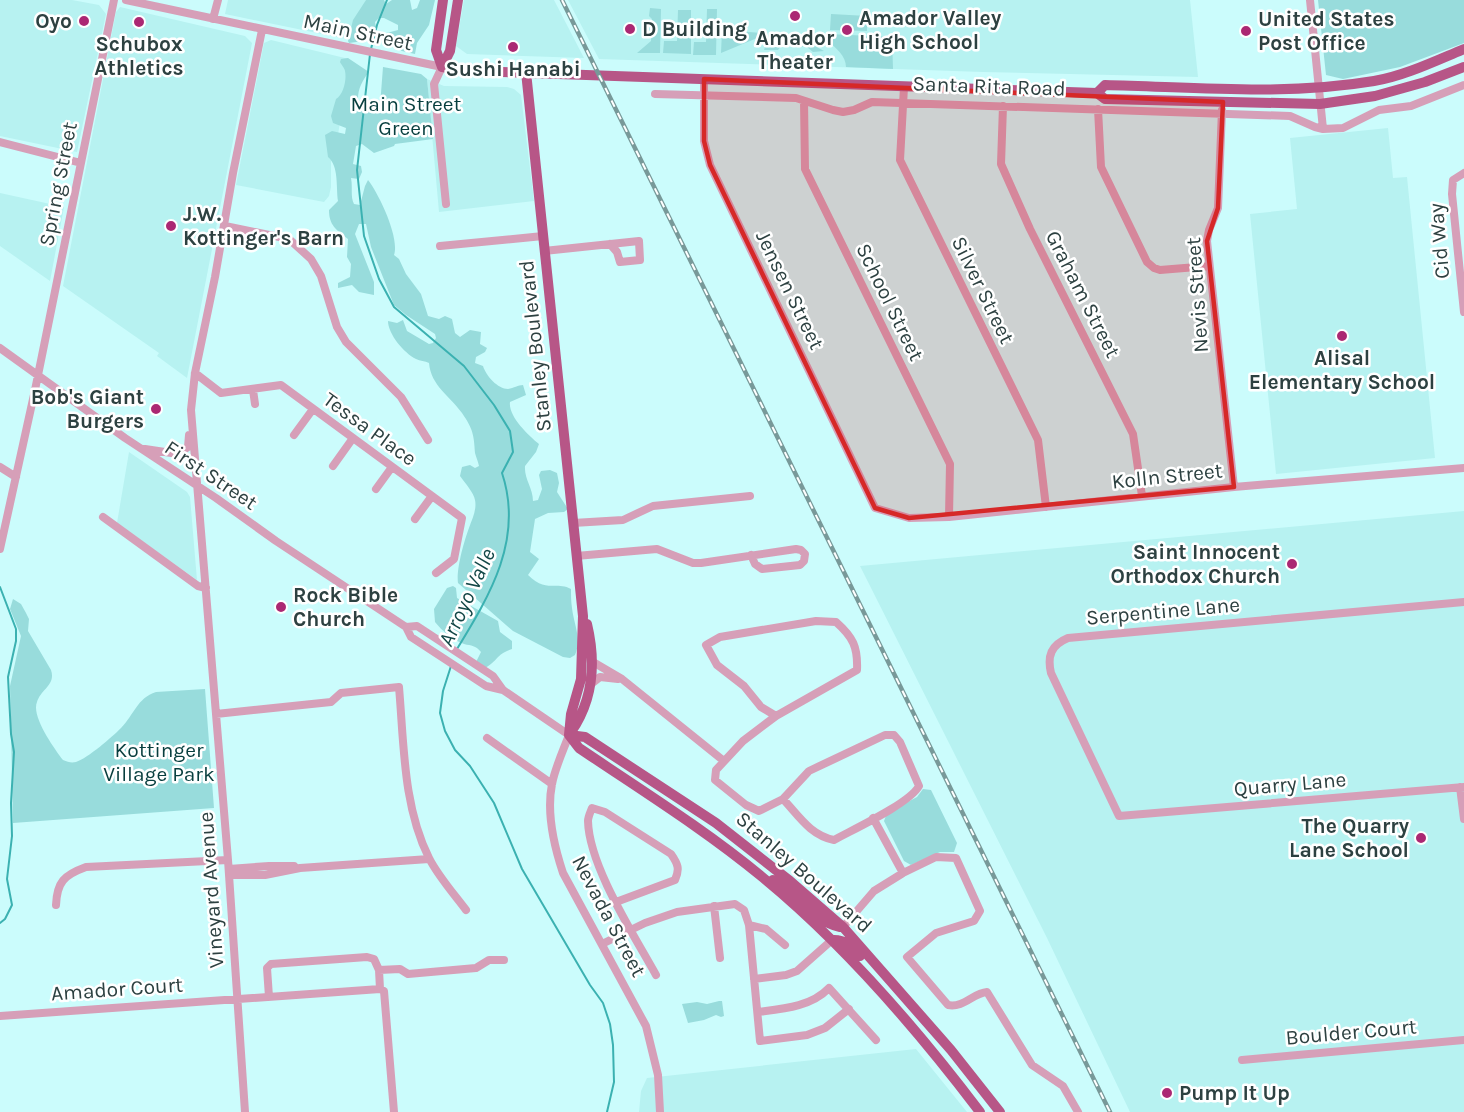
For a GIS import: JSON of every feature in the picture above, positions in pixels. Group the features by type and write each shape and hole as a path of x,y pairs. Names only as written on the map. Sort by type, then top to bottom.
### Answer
{"main road":[{"path":"442,67 436,50 443,0"},
{"path":"442,67 450,51 458,0"},
{"name":"Santa Rita Road","path":"1097,93 1105,85 1281,90 1375,81 1420,67 1464,49"},
{"name":"Santa Rita Road","path":"442,67 467,71 1097,93 1105,99 1320,104 1375,96 1425,82 1464,67"},
{"name":"Stanley Boulevard","path":"526,72 583,616 581,679 571,714 569,735 579,748 691,823 763,877 832,940 940,1059 980,1112"},
{"path":"1154,100 1155,86"},
{"name":"Stanley Boulevard","path":"569,735 580,718 591,684 593,650 583,616"},
{"name":"Stanley Boulevard","path":"569,735 585,737 716,823 790,881 843,927 951,1050 1000,1112"},
{"path":"763,877 775,880 784,886 827,923 843,927"},
{"path":"832,940 841,939 883,980 906,998"},
{"path":"940,1059 951,1050"}],"street":[{"name":"Spring Street","path":"0,549 38,376 114,0"},
{"name":"Main Street","path":"126,0 409,62 442,67"},
{"path":"213,19 218,0"},
{"path":"1310,0 1323,129 1343,128 1379,110 1411,106 1464,85"},
{"path":"138,447 172,454 184,451 190,441 188,420 191,414 193,383 262,30"},
{"path":"442,67 434,84 446,204"},
{"name":"Jensen Street","path":"704,79 704,141 710,165 875,508"},
{"name":"Silver Street","path":"904,87 900,160 1038,440 1046,507"},
{"name":"Santa Rita Road","path":"655,94 796,98 843,112 872,102 1290,116 1323,129"},
{"name":"School Street","path":"804,101 805,169 950,464 949,517"},
{"name":"Nevis Street","path":"1223,102 1218,208 1207,241 1234,487"},
{"name":"Graham Street","path":"1003,106 1001,164 1030,229 1133,434 1142,496"},
{"path":"1098,109 1101,167 1147,262 1160,270 1209,266"},
{"path":"0,142 81,163"},
{"name":"Cid Way","path":"1464,173 1453,180 1452,194 1464,312"},
{"path":"225,226 289,239 311,259 321,276 337,327 346,342 401,397 428,440"},
{"path":"440,246 543,236"},
{"path":"544,251 610,244"},
{"name":"First Street","path":"0,348 138,447 406,627 411,637 486,686 503,690"},
{"name":"Tessa Place","path":"195,373 221,393 281,385 462,518 454,559 436,573"},
{"path":"253,390 255,404"},
{"path":"294,435 313,409"},
{"name":"Vineyard Avenue","path":"191,414 229,872 245,1112"},
{"path":"333,466 353,438"},
{"path":"0,467 16,477"},
{"path":"376,489 392,467"},
{"name":"Kolln Street","path":"875,508 909,518 949,517 1234,487 1464,468"},
{"path":"416,519 432,496"},
{"path":"573,523 623,520 653,506 750,496"},
{"path":"103,517 198,586 206,588"},
{"path":"576,556 657,549 693,563 751,555 796,549 805,554 800,566 762,569 755,564 751,555"},
{"name":"Serpentine Lane","path":"1119,816 1052,673 1048,661 1052,648 1059,641 1071,638 1464,602"},
{"path":"776,716 761,708 744,686 717,665 706,645 720,636 816,621 836,622 850,634 857,654 857,670 776,716 743,741 716,770 715,780 747,805 759,811 783,799 810,771 885,735 894,735 900,742 919,786 912,795 834,840 825,838 807,827 783,799"},
{"name":"First Street","path":"406,627 417,626 493,676 503,690 569,735"},
{"path":"592,662 622,679 724,761"},
{"path":"591,684 600,677 622,679"},
{"path":"216,714 331,702 341,693 399,687 409,796 429,859 466,910"},
{"name":"Nevada Street","path":"569,735 552,784 550,809 555,848 563,873 646,1026 658,1075 660,1112"},
{"path":"486,738 552,784"},
{"path":"1462,787 1464,819"},
{"name":"Quarry Lane","path":"1119,816 1462,787"},
{"path":"616,902 675,880 679,872 677,863 671,854 605,812 592,808 587,819 597,863 616,902 656,975"},
{"path":"873,818 903,873"},
{"path":"843,927 874,891 903,873 936,858 956,858 980,911 974,921 936,933 907,957 948,1005 960,1005 987,992 1032,1065 1063,1086 1078,1112"},
{"path":"229,872 265,875 300,868 429,859"},
{"path":"56,905 57,890 68,873 86,867 228,860"},
{"path":"602,944 645,923 677,912 735,904 744,910 749,925 760,1041 807,1035 825,1028 849,1009"},
{"path":"714,906 720,958"},
{"path":"749,925 766,929 785,945"},
{"path":"754,979 786,975 797,971 832,940"},
{"path":"269,997 267,968 271,964 368,957 374,959 379,970 382,990 394,1112"},
{"path":"379,970 400,969 408,974 476,968 489,960 504,960"},
{"path":"758,1012 796,1007 824,994 829,988 876,1040"},
{"name":"Amador Court","path":"0,1016 382,990"},
{"name":"Boulder Court","path":"1242,1060 1464,1040"}],"highlighted area":[{"path":"704,79 1223,102 1218,208 1207,241 1234,487 909,518 875,508 710,165 704,141"}],"shaded area":[{"path":"0,0 72,0 99,5 106,14 77,152 0,136"},
{"path":"228,0 366,0 356,41 225,14"},
{"path":"464,0 554,0 584,58 467,54 456,46"},
{"name":"Amador Valley High School","path":"568,0 1190,0 1198,77 599,59"},
{"path":"120,7 245,36 252,43 187,378 157,356 159,353 63,286 116,12"},
{"path":"271,40 349,59 337,142 331,149 331,187 329,196 324,202 236,185 264,43"},
{"path":"427,79 444,86 507,87 521,95 534,201 439,212"},
{"name":"Alisal Elementary School","path":"1388,128 1393,178 1407,177 1435,458 1276,474 1250,214 1297,209 1290,138"},
{"path":"0,193 64,207 50,281 0,246"},
{"path":"129,452 187,492 190,497 197,580 117,523"},
{"path":"1464,511 1464,1112 1130,1112 1047,938 860,566"},
{"path":"916,1049 967,1112 639,1112 641,1091 647,1078"}],"green space":[{"path":"366,0 384,0 386,4 392,0 410,0 412,10 417,8 420,0 435,0 429,25 417,43 415,54 402,51 385,41 383,34 398,30 398,25 384,18 379,18 375,22 377,34 371,40 349,43 353,20"},
{"path":"1318,0 1464,0 1464,43 1400,67 1343,79 1326,75"},
{"path":"650,8 661,9 660,53 637,53 651,41"},
{"path":"707,9 717,9 716,55 693,55 694,42 706,42"},
{"path":"678,10 691,10 691,54 663,53 664,41 677,41"},
{"path":"831,14 867,16 867,31 830,30"},
{"path":"722,30 762,33 762,36 721,53"},
{"path":"829,34 892,37 893,69 846,67 842,56 828,41 829,38 826,37"},
{"path":"783,41 809,43 824,51 813,52 807,47 782,45 778,50 764,50 765,47"},
{"name":"Main Street Green","path":"348,58 369,72 359,90 360,109 368,107 373,110 380,106 383,67 421,74 427,79 433,139 395,144 374,153 362,144 356,146 353,164 361,166 362,172 359,179 351,178 353,201 354,204 360,205 368,180 383,205 391,227 395,247 394,255 399,259 406,274 421,294 428,316 439,319 445,316 452,319 455,333 460,337 470,330 481,332 480,344 487,348 485,352 476,357 475,363 483,366 490,378 500,387 508,389 523,385 526,395 510,402 510,407 520,425 539,444 525,466 533,501 538,500 542,489 539,475 541,471 550,470 557,473 559,483 557,492 568,509 564,512 548,513 535,519 530,552 539,559 528,575 540,584 571,589 578,643 575,655 570,658 563,657 513,631 458,583 461,556 475,507 473,494 460,476 462,467 479,466 472,432 462,413 433,378 429,363 416,359 407,352 391,332 388,321 397,323 403,320 407,331 429,344 433,343 436,338 435,334 394,305 371,247 366,224 359,224 355,234 374,282 374,295 359,292 352,285 338,288 338,283 350,277 351,264 347,257 348,239 334,227 330,220 329,210 338,201 335,171 328,157 325,135 332,131 345,134 346,128 333,123 331,116 336,99 341,94 345,83 345,70 340,62 341,59"},
{"path":"453,586 456,588 457,598 498,621 500,632 512,641 512,649 503,653 485,668 475,664 481,652 479,650 452,638 435,622 434,609 447,588"},
{"name":"Kottinger Village Park","path":"13,599 21,604 26,613 29,619 28,631 51,670 50,683 39,698 36,708 44,732 63,760 76,762 93,752 121,728 144,698 156,692 205,689 214,808 13,823 10,686 21,636 10,609"},
{"path":"923,789 931,790 957,843 954,852 940,852 911,865 904,861 884,821 887,813 917,797"},
{"path":"722,1001 724,1016 716,1015 688,1023 682,1004 697,1002 707,1004"}],"waterway":[{"name":"Arroyo Valle","path":"371,49 387,0"},
{"name":"Arroyo Valle","path":"370,54 357,170 364,236 379,279 394,307 464,366 494,405 510,431 513,452 502,473 508,497 509,521 506,543 492,587 457,649"},
{"path":"0,587 16,629 16,641 8,677 14,752 12,836 7,879 12,905 5,919 0,923"},
{"name":"Arroyo Valle","path":"451,666 443,691 440,713 445,731 455,750 470,766 494,803 522,869 590,985 603,1003 610,1024 613,1045 614,1082 607,1112"}],"railway":[{"path":"562,0 1110,1112"}],"place":[{"name":"Amador Theater","path":"795,16"},
{"name":"Oyo","path":"84,21"},
{"name":"Schubox Athletics","path":"139,22"},
{"name":"D Building","path":"630,29"},
{"name":"Amador Valley High School","path":"847,30"},
{"name":"United States Post Office","path":"1246,31"},
{"name":"Sushi Hanabi","path":"513,47"},
{"name":"J.W. Kottinger's Barn","path":"171,226"},
{"name":"Alisal Elementary School","path":"1342,336"},
{"name":"Bob's Giant Burgers","path":"156,409"},
{"name":"Saint Innocent Orthodox Church","path":"1292,564"},
{"name":"Rock Bible Church","path":"281,607"},
{"name":"The Quarry Lane School","path":"1421,838"},
{"name":"Pump It Up","path":"1167,1093"}]}
